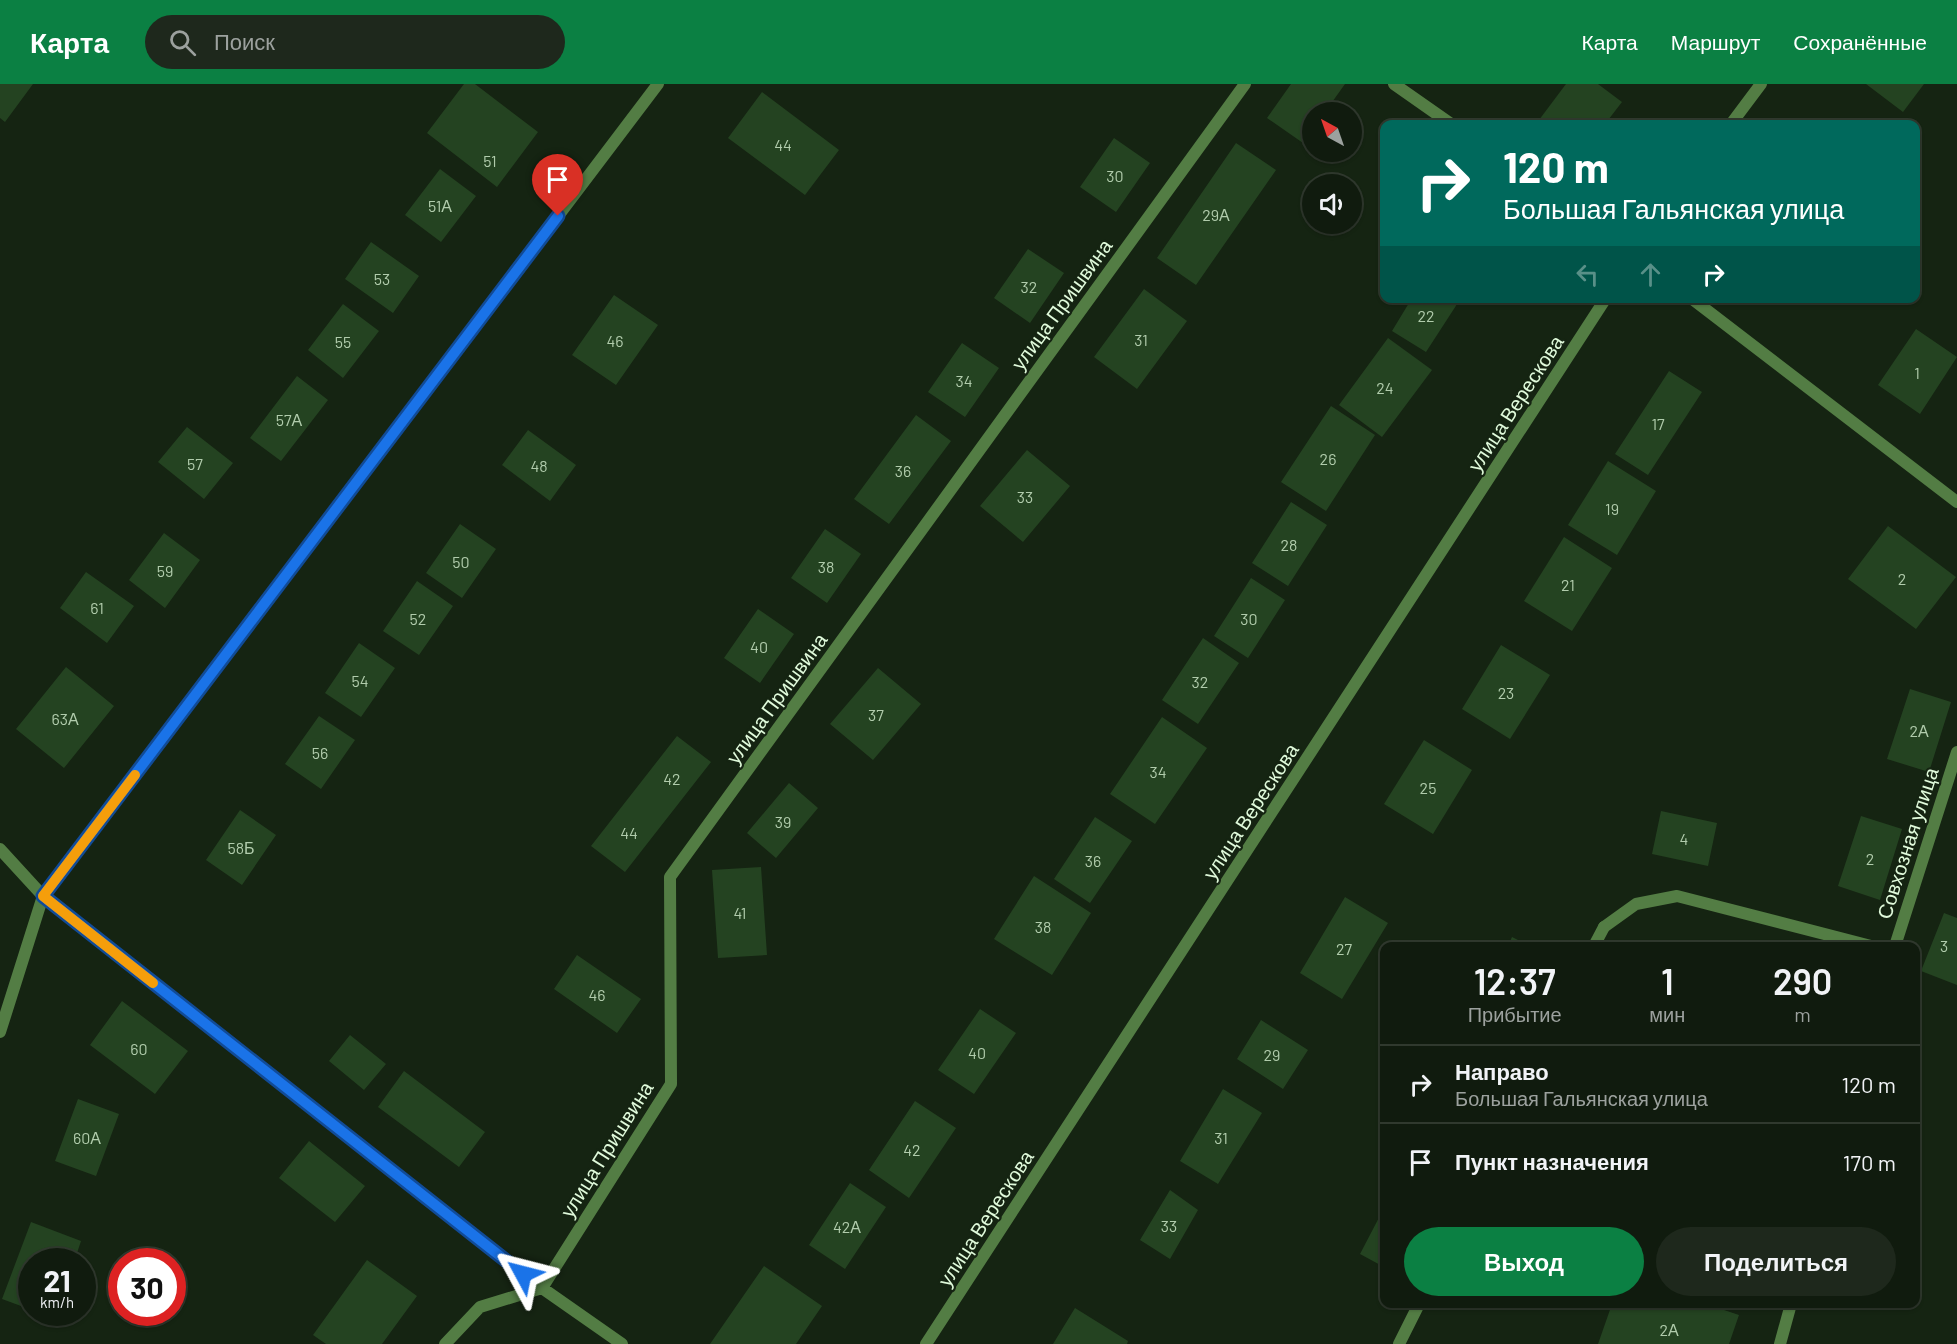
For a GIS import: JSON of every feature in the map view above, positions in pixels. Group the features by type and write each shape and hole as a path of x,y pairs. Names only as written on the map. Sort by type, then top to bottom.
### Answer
{"street":[{"path":"0,1032 43,896 658,84"},
{"name":"улица Пришвина","path":"542,1288 671,1084 670,877 1245,84"},
{"path":"1394,84 1445,120"},
{"path":"1734,120 1761,84"},
{"name":"улица Верескова","path":"926,1344 1603,303"},
{"path":"1698,303 1957,502"},
{"name":"Совхозная улица","path":"1896,942 1957,752"},
{"path":"0,849 43,896 542,1288 622,1344"},
{"path":"1596,942 1604,927 1636,904 1677,896 1855,942"},
{"path":"445,1344 480,1307 542,1288"},
{"path":"1399,1344 1417,1308"},
{"path":"1780,1344 1790,1308"}],"building":[{"path":"0,84 33,84 5,122 0,118"},
{"path":"464,84 475,84 538,132 497,187 427,133"},
{"path":"1291,84 1345,84 1332,102 1302,102 1302,142 1267,118"},
{"path":"1566,84 1598,84 1622,102 1608,120 1539,120"},
{"path":"1866,84 1924,84 1903,112"},
{"path":"762,92 839,150 805,195 728,138"},
{"path":"1114,138 1150,163 1116,212 1080,187"},
{"path":"1236,143 1276,170 1196,285 1157,258"},
{"path":"440,169 476,196 441,242 405,215"},
{"path":"371,242 419,276 393,313 345,279"},
{"path":"1028,249 1064,273 1030,323 994,298"},
{"path":"1144,289 1187,321 1137,389 1094,357"},
{"path":"614,295 658,325 616,385 572,355"},
{"path":"1409,303 1458,303 1426,352 1392,331"},
{"path":"343,304 379,331 343,378 308,350"},
{"path":"1916,329 1957,357 1920,414 1878,385"},
{"path":"1388,338 1432,370 1382,437 1339,405"},
{"path":"962,343 999,368 965,417 928,392"},
{"path":"1669,371 1702,392 1648,475 1615,454"},
{"path":"297,376 328,400 281,461 250,438"},
{"path":"1331,406 1375,435 1326,511 1281,482"},
{"path":"916,415 951,441 889,524 854,499"},
{"path":"187,427 233,463 204,499 158,462"},
{"path":"528,430 576,465 550,501 502,465"},
{"path":"1027,450 1070,486 1023,542 980,506"},
{"path":"1608,461 1656,491 1617,555 1568,525"},
{"path":"1291,502 1327,525 1288,586 1252,563"},
{"path":"460,524 496,549 462,598 426,573"},
{"path":"1888,526 1956,577 1916,629 1848,579"},
{"path":"825,529 861,554 827,603 791,578"},
{"path":"164,533 200,560 165,608 129,580"},
{"path":"1564,537 1612,568 1572,631 1524,601"},
{"path":"86,572 134,606 107,643 60,608"},
{"path":"1251,578 1285,600 1248,658 1214,636"},
{"path":"417,581 453,606 419,655 383,631"},
{"path":"758,609 794,634 760,683 724,658"},
{"path":"1203,638 1239,663 1198,724 1162,700"},
{"path":"359,643 395,668 361,717 325,693"},
{"path":"1501,645 1550,675 1510,739 1462,709"},
{"path":"66,667 114,706 64,768 16,729"},
{"path":"878,668 921,704 873,760 830,724"},
{"path":"1910,689 1951,702 1929,772 1887,759"},
{"path":"319,716 355,740 321,789 285,764"},
{"path":"1162,717 1207,748 1155,824 1110,794"},
{"path":"677,736 711,762 625,872 591,846"},
{"path":"1424,740 1472,770 1433,834 1384,804"},
{"path":"789,783 818,808 776,858 747,833"},
{"path":"240,810 276,835 242,885 206,860"},
{"path":"1661,811 1717,823 1708,866 1652,854"},
{"path":"1861,816 1902,829 1880,900 1838,886"},
{"path":"1095,817 1132,841 1090,903 1054,879"},
{"path":"761,867 767,955 718,958 712,870"},
{"path":"1034,876 1091,913 1052,975 994,939"},
{"path":"1345,897 1388,923 1342,999 1300,973"},
{"path":"1944,913 1957,918 1957,985 1921,971"},
{"path":"1512,937 1522,942 1510,942"},
{"path":"577,955 641,999 617,1033 554,989"},
{"path":"122,1001 188,1051 155,1094 90,1045"},
{"path":"980,1009 1016,1033 974,1094 938,1070"},
{"path":"1261,1020 1308,1050 1283,1089 1237,1059"},
{"path":"350,1035 386,1064 364,1090 329,1061"},
{"path":"404,1071 485,1132 459,1167 378,1107"},
{"path":"1223,1089 1262,1113 1218,1184 1180,1161"},
{"path":"78,1099 119,1114 96,1176 55,1161"},
{"path":"915,1101 956,1128 909,1198 869,1170"},
{"path":"309,1141 365,1186 335,1222 279,1178"},
{"path":"850,1183 886,1207 845,1269 809,1245"},
{"path":"1170,1190 1198,1210 1170,1259 1140,1240"},
{"path":"1380,1216 1380,1265 1360,1254"},
{"path":"31,1222 81,1241 79,1248 21,1248"},
{"path":"18,1257 18,1305 2,1299"},
{"path":"367,1260 417,1296 382,1344 326,1344 313,1335"},
{"path":"764,1266 822,1306 796,1344 710,1344"},
{"path":"1075,1308 1128,1341 1127,1344 1053,1344"},
{"path":"1611,1308 1718,1308 1739,1315 1729,1344 1598,1344"}],"slow traffic":[{"path":"135,775 43,896 153,983"}],"route":[{"path":"523,1274 43,896 558,216"}]}
